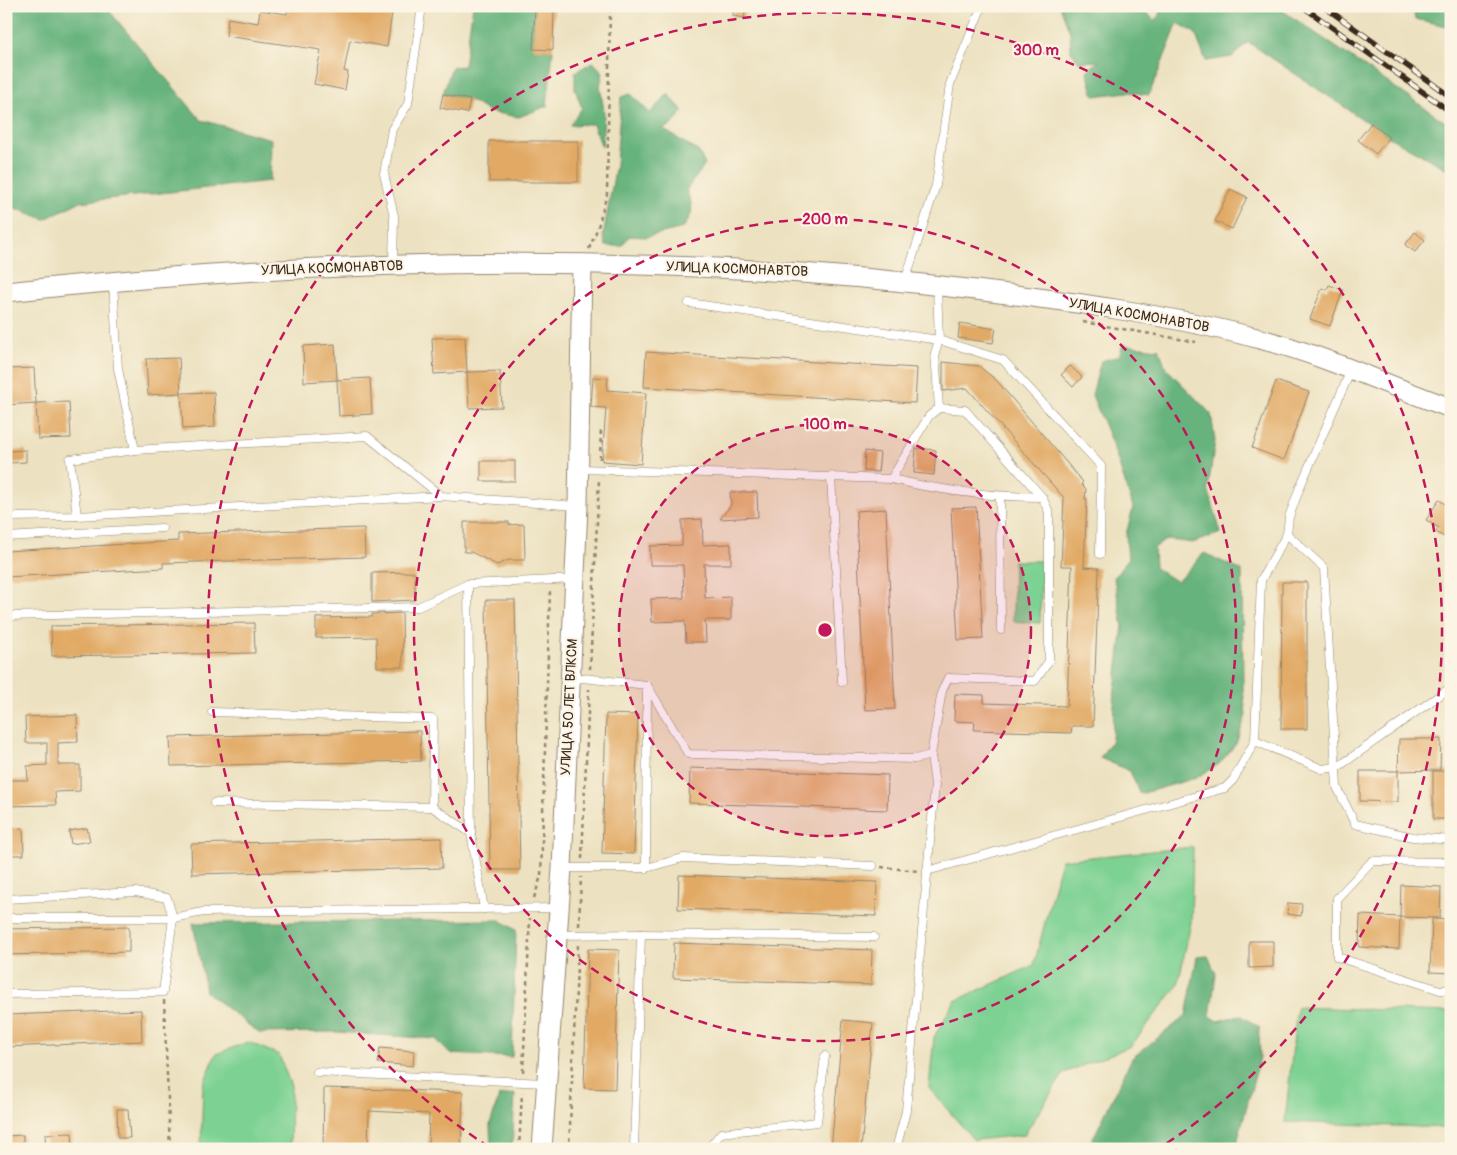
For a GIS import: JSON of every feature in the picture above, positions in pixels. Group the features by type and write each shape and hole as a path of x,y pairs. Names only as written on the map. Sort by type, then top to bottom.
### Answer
{"street":[{"name":"УЛИЦА КОСМОНАВТОВ","path":"6,292 113,281 258,270 393,264 582,264 810,272 905,281 1085,305 1211,326 1268,341 1451,408"},
{"name":"УЛИЦА 50 ЛЕТ ВЛКСМ","path":"542,1149 545,1083 562,868 578,506 582,264"}],"lane":[{"path":"393,264 394,216 384,174 392,129 408,104 422,6"},
{"path":"905,281 936,185 950,84 982,6"},
{"path":"113,281 118,369 135,450"},
{"path":"936,285 939,340 935,353 939,408"},
{"path":"689,303 939,340 1003,360 1101,466 1100,554"},
{"path":"927,872 1225,788 1233,780 1255,741 1261,580 1287,534 1289,517 1300,487 1351,370"},
{"path":"891,479 930,416 939,408 965,410 1042,497 1049,512 1049,661 1035,681 948,678 942,692 931,755 935,785 906,1111 896,1149"},
{"path":"77,516 70,459 135,450 367,436 441,496"},
{"path":"578,469 891,479 933,489 1000,497 1042,497"},
{"path":"831,476 842,682"},
{"path":"6,517 77,516 441,496 578,506"},
{"path":"1000,497 1001,630"},
{"path":"6,537 162,528"},
{"path":"1287,534 1324,568 1338,767 1337,787 1355,824 1413,837 1451,840"},
{"path":"6,616 418,607 468,584 575,579"},
{"path":"468,584 471,833 484,909"},
{"path":"1255,741 1322,769 1338,767 1450,688 1451,677"},
{"path":"569,680 590,678 647,685"},
{"path":"647,685 688,754 892,760 915,759 931,755"},
{"path":"646,868 647,685"},
{"path":"212,712 433,719 432,807"},
{"path":"214,803 432,807 471,833"},
{"path":"562,868 646,868 684,858 873,866"},
{"path":"1451,862 1372,861 1337,898 1337,957 1440,990 1451,990"},
{"path":"6,898 136,892 167,898 173,918 163,992 6,994"},
{"path":"6,918 173,918 202,912 558,908"},
{"path":"634,1149 641,934"},
{"path":"556,935 641,934 874,937"},
{"path":"708,1149 721,1133 817,1122 825,1056"},
{"path":"317,1072 545,1083"}],"path":[{"path":"582,264 598,227 607,194 610,6"},
{"path":"1074,320 1200,342"},
{"path":"569,1149 601,428"},
{"path":"519,1149 530,907 542,876 550,580"},
{"path":"873,866 927,872"},
{"path":"163,992 170,1149"}],"green space":[{"path":"6,6 105,6 201,120 271,139 270,181 79,202 45,219 15,208 6,218"},
{"path":"473,6 535,6 533,49 553,50 547,106 519,117 490,112 469,100 443,94 452,67 464,66"},
{"path":"1060,6 1140,6 1155,21 1165,6 1276,6 1451,126 1451,171 1389,137 1248,42 1232,57 1206,61 1195,33 1178,23 1149,95 1128,92 1094,96 1087,71 1099,61 1079,62 1071,51 1070,32"},
{"path":"1405,6 1451,6 1451,27 1415,19 1413,9"},
{"path":"593,62 603,72 600,86 604,112 602,147 593,124 570,125 582,108 575,89 575,72"},
{"path":"631,94 650,113 668,94 683,111 672,125 663,129 699,152 705,165 686,190 692,210 683,228 646,237 629,236 622,246 606,246 603,236 616,165 621,97"},
{"path":"1123,345 1159,349 1166,368 1211,414 1215,441 1208,489 1221,533 1192,543 1167,539 1154,548 1155,568 1177,582 1204,553 1242,571 1243,690 1246,715 1236,744 1219,764 1196,778 1140,794 1130,771 1100,758 1112,740 1115,689 1123,626 1114,578 1128,559 1126,535 1133,507 1113,446 1092,395 1101,361 1119,356"},
{"path":"1014,561 1042,561 1040,623 1013,621"},
{"path":"1193,847 1191,922 1178,985 1131,1046 1064,1073 1024,1135 974,1140 929,1088 934,1037 955,1001 1034,965 1061,860"},
{"path":"500,920 516,930 512,1057 450,1054 436,1039 336,1032 259,1033 206,992 193,923"},
{"path":"1208,956 1216,974 1210,1016 1218,1021 1240,1015 1259,1027 1260,1057 1236,1146 1233,1149 1088,1149 1132,1058 1186,1016 1197,957"},
{"path":"1297,1007 1451,1012 1451,1128 1285,1122"},
{"path":"248,1042 279,1055 291,1086 290,1149 201,1149 203,1085 216,1054"},
{"path":"515,1094 512,1149 491,1149 490,1125 499,1096"}],"building":[{"path":"288,6 393,6 387,47 350,40 344,71 348,72 345,90 314,84 321,50 226,36 228,18 258,23 260,10 287,14"},
{"path":"535,6 554,6 553,50 533,49"},
{"path":"734,6 746,6 744,18 733,16"},
{"path":"443,94 470,100 467,113 440,108"},
{"path":"1371,123 1389,137 1376,154 1358,140"},
{"path":"489,141 578,141 578,182 489,182"},
{"path":"1230,189 1247,197 1232,229 1215,221"},
{"path":"1415,232 1425,240 1415,252 1405,245"},
{"path":"1329,285 1343,290 1330,326 1310,319 1322,288 1327,290"},
{"path":"960,323 996,329 993,343 958,338"},
{"path":"465,337 467,372 434,374 432,338"},
{"path":"335,344 337,380 304,382 303,346"},
{"path":"646,352 917,368 915,403 644,387"},
{"path":"179,358 181,393 148,395 146,359"},
{"path":"943,362 979,366 997,381 1083,482 1081,484 1086,489 1084,567 1099,568 1093,726 1072,726 1071,733 974,730 975,722 954,721 955,694 984,695 984,703 1067,706 1072,566 1061,566 1064,498 967,388 943,391"},
{"path":"1070,366 1082,377 1073,387 1061,375"},
{"path":"34,368 36,403 6,405 6,369"},
{"path":"500,371 502,407 469,408 467,372"},
{"path":"593,377 608,378 607,390 646,393 641,464 602,461 606,408 591,407"},
{"path":"370,378 372,414 339,416 337,380"},
{"path":"1276,381 1309,392 1284,460 1252,448"},
{"path":"214,392 215,427 183,429 181,393"},
{"path":"69,402 71,438 38,439 36,403"},
{"path":"916,448 936,450 934,475 914,473"},
{"path":"26,450 26,462 10,463 10,451"},
{"path":"865,451 880,453 878,472 864,471"},
{"path":"481,461 515,461 515,481 481,481"},
{"path":"730,492 757,492 758,517 720,519 731,505"},
{"path":"1439,500 1451,508 1451,541 1436,532 1439,528 1426,520"},
{"path":"976,507 983,639 958,640 951,508"},
{"path":"886,509 895,709 865,710 856,511"},
{"path":"702,519 703,545 731,544 731,564 704,564 705,598 731,597 731,620 705,620 706,642 686,642 685,621 652,622 651,599 684,598 683,565 650,565 650,546 682,545 682,520"},
{"path":"464,522 524,524 525,560 509,560 497,565 471,552 464,552"},
{"path":"364,528 365,557 163,563 163,568 6,577 6,551 178,541 178,534"},
{"path":"415,572 415,600 372,602 372,573"},
{"path":"1282,582 1307,582 1307,729 1281,729"},
{"path":"486,600 515,600 520,870 490,870"},
{"path":"402,613 403,667 377,667 376,637 316,638 316,618 372,617 372,614"},
{"path":"254,623 255,653 52,656 51,626"},
{"path":"606,714 638,715 634,854 602,853"},
{"path":"77,715 78,742 58,743 58,765 80,765 80,791 55,792 56,805 6,806 6,780 28,780 27,766 47,765 47,743 26,743 25,717"},
{"path":"420,731 421,761 171,766 170,737"},
{"path":"1399,739 1441,739 1440,770 1398,771"},
{"path":"690,768 888,775 887,810 689,803"},
{"path":"1360,771 1398,771 1398,802 1360,801"},
{"path":"1433,771 1451,771 1451,819 1433,819"},
{"path":"23,828 24,855 6,855 6,829"},
{"path":"87,828 90,841 71,844 69,831"},
{"path":"441,838 442,868 192,874 191,844"},
{"path":"679,875 877,882 876,916 678,909"},
{"path":"1401,885 1441,887 1440,918 1400,917"},
{"path":"1288,903 1302,904 1301,916 1287,914"},
{"path":"1360,915 1400,917 1399,949 1359,947"},
{"path":"1432,919 1451,920 1451,973 1430,972"},
{"path":"129,927 129,952 6,955 6,929"},
{"path":"1249,941 1273,941 1273,967 1249,968"},
{"path":"674,943 872,950 871,985 673,978"},
{"path":"588,949 619,950 615,1089 584,1088"},
{"path":"141,1010 142,1041 6,1047 6,1015"},
{"path":"843,1020 873,1023 861,1149 831,1149"},
{"path":"380,1048 414,1051 413,1066 378,1063"},
{"path":"324,1088 463,1092 461,1149 428,1149 429,1114 369,1111 368,1149 323,1149"},
{"path":"117,1109 128,1109 130,1138 118,1138"},
{"path":"72,1133 73,1149 46,1149 45,1134"},
{"path":"23,1135 23,1149 6,1149 6,1136"}],"railway":[{"path":"1302,6 1451,112"},
{"path":"1323,6 1451,97"}]}
